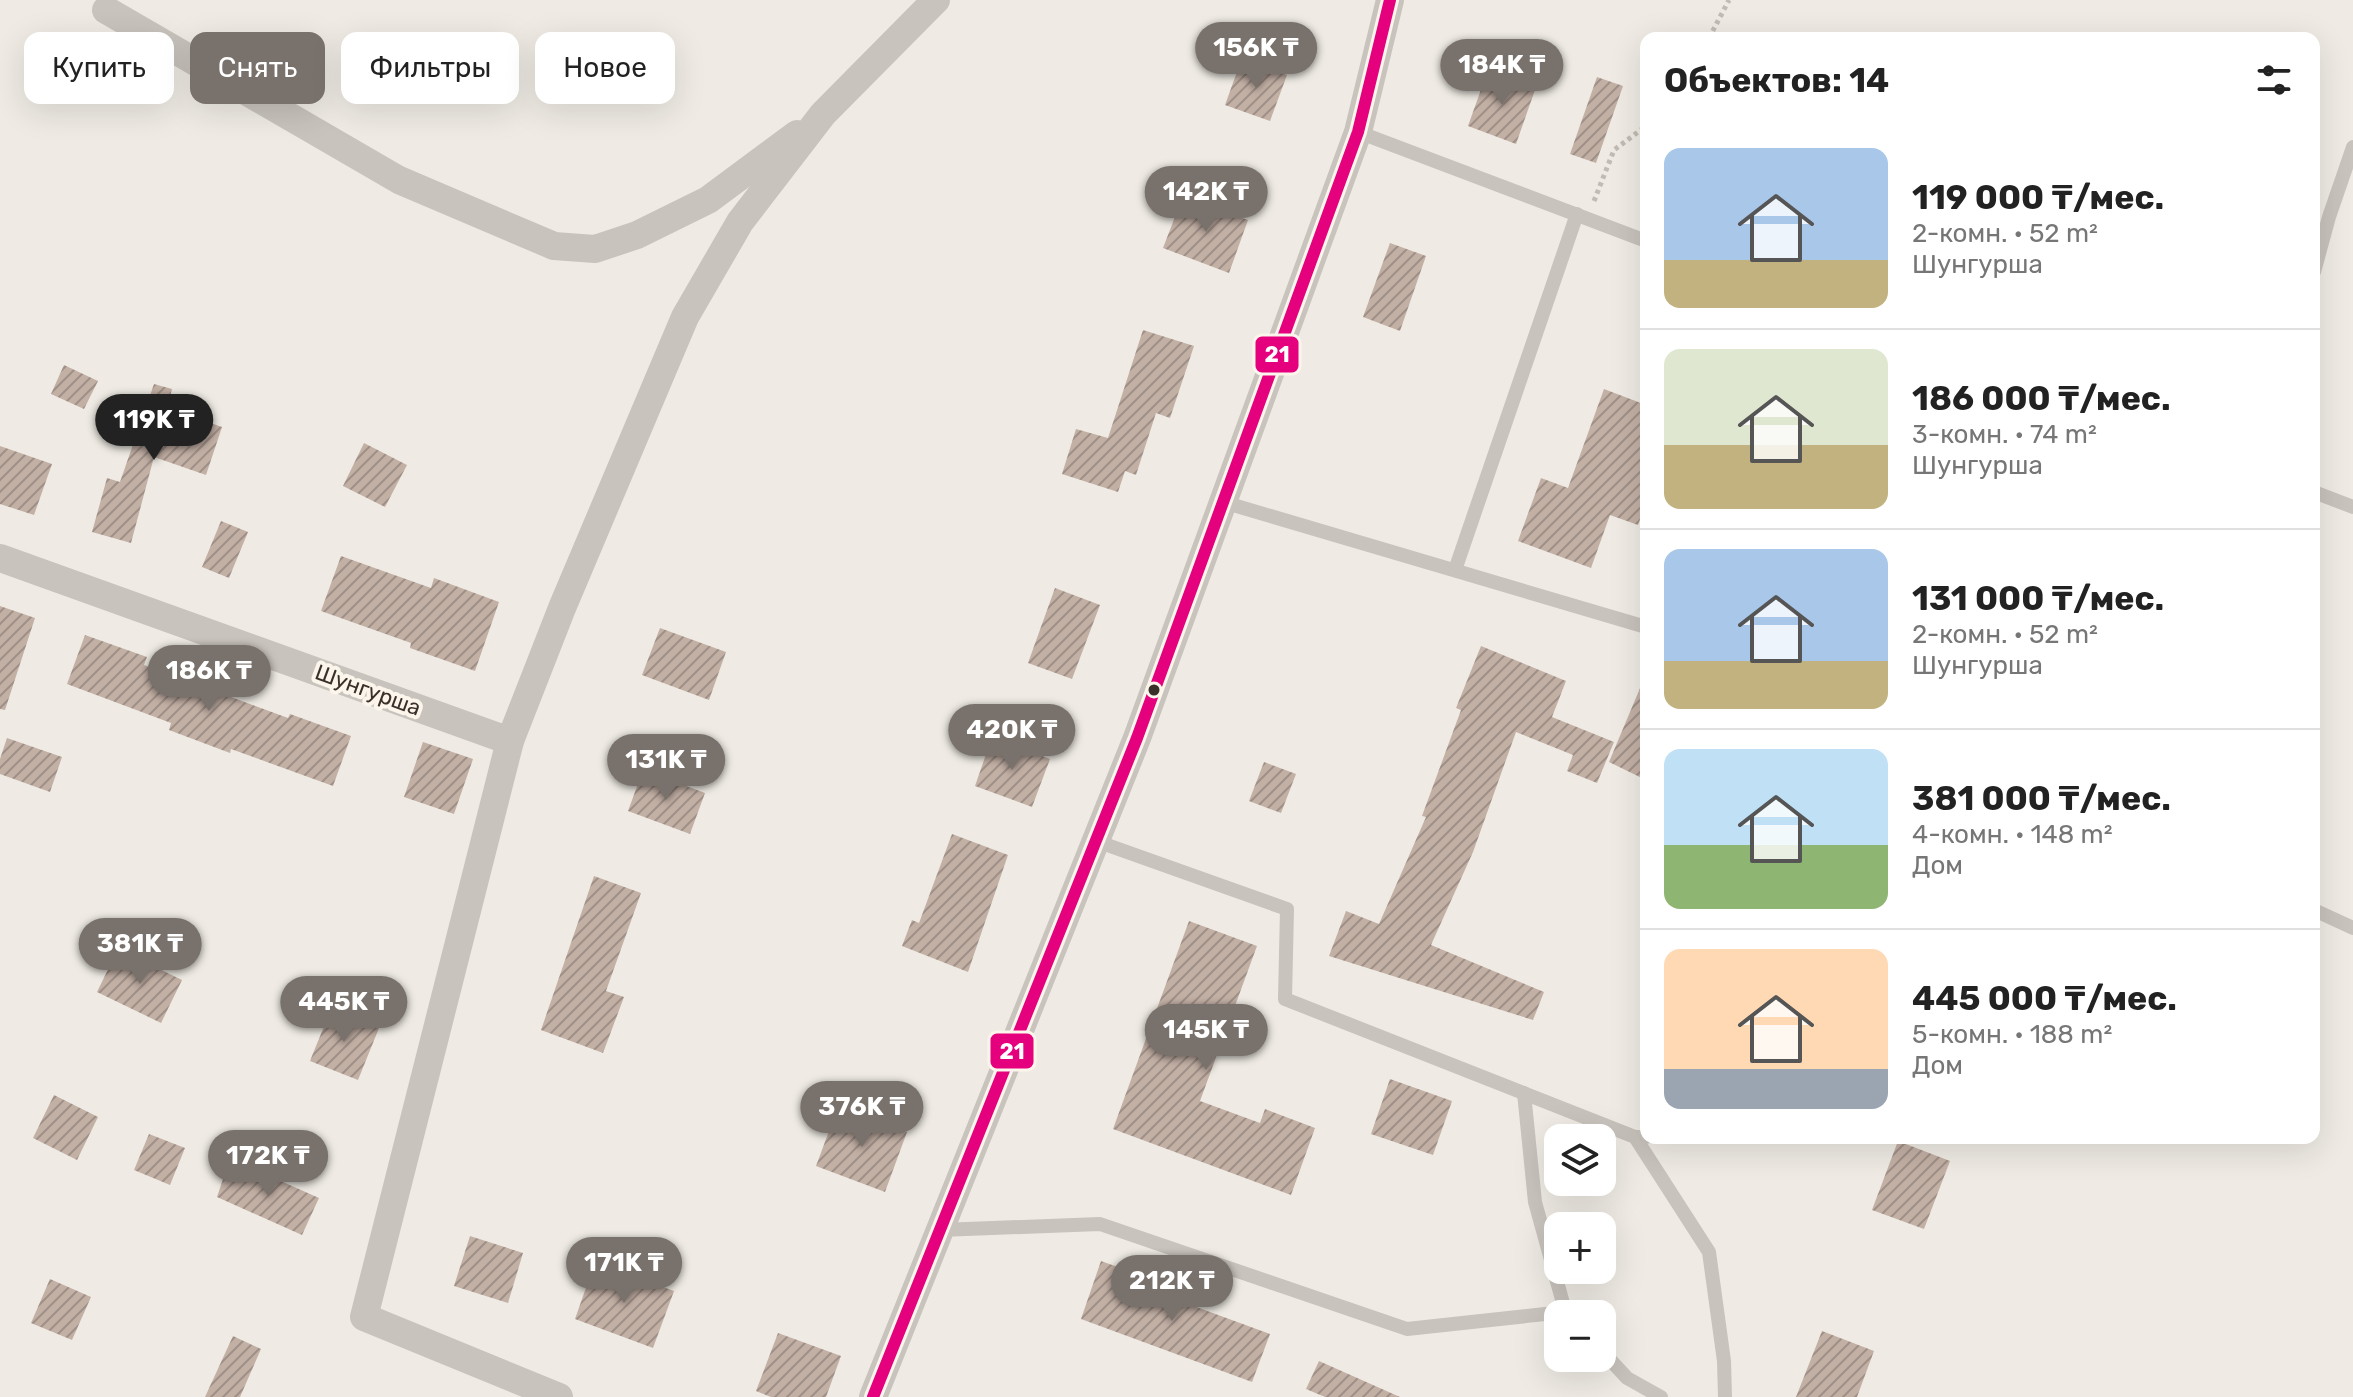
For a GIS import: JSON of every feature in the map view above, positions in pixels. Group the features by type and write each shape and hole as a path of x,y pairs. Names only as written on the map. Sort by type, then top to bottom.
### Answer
{"street":[{"path":"559,1397 364,1317 510,741 568,593 685,317 740,222 823,114 936,0"},
{"path":"873,1397 1137,738 1358,132 1390,0"},
{"path":"106,10 399,180 554,246 595,249 651,228 708,200 823,114"},
{"name":"Шунгурша","path":"0,558 510,741"}],"lane":[{"path":"1358,132 1640,239"},
{"path":"2320,250 2353,147"},
{"path":"1455,570 1582,217"},
{"path":"2320,494 2353,507"},
{"path":"1223,502 1640,625"},
{"path":"1096,841 1287,909 1285,999 1640,1137"},
{"path":"2320,913 2353,928"},
{"path":"1524,1093 1535,1202 1561,1300"},
{"path":"1645,1144 1709,1252 1724,1361 1725,1397"},
{"path":"940,1230 1100,1224 1407,1329 1544,1315"},
{"path":"1616,1366 1627,1378 1661,1397"}],"path":[{"path":"1712,32 1729,0"},
{"path":"1582,217 1614,150 1640,130"}],"building":[{"path":"1242,58 1287,75 1270,121 1225,105"},
{"path":"1488,70 1536,87 1516,144 1468,126"},
{"path":"1597,77 1623,86 1596,163 1570,154"},
{"path":"1183,196 1248,220 1229,273 1163,248"},
{"path":"1390,243 1426,256 1400,331 1363,317"},
{"path":"1143,330 1194,346 1170,418 1156,413 1136,475 1125,471 1118,492 1062,474 1076,429 1108,438"},
{"path":"64,365 98,381 84,409 51,394"},
{"path":"154,384 172,389 167,408 222,427 206,475 154,457 131,543 92,532 107,478 120,482"},
{"path":"1604,389 1640,403 1640,520 1638,525 1610,515 1591,568 1518,541 1541,478 1568,488"},
{"path":"364,443 407,465 385,507 343,486"},
{"path":"0,446 52,464 34,515 0,504"},
{"path":"221,521 248,532 229,578 202,567"},
{"path":"341,556 431,588 434,578 499,602 475,671 410,648 411,643 321,611"},
{"path":"1055,588 1100,605 1072,679 1028,663"},
{"path":"0,606 35,618 5,710 0,709"},
{"path":"660,628 726,652 709,700 642,675"},
{"path":"85,635 147,657 144,665 288,718 290,714 351,736 333,786 169,730 171,723 67,684"},
{"path":"1481,646 1566,681 1552,717 1614,742 1597,783 1567,771 1573,755 1516,732 1473,852 1431,945 1544,992 1533,1020 1329,956 1346,911 1379,924 1426,817 1422,816 1461,710 1456,708"},
{"path":"1640,688 1640,777 1609,762"},
{"path":"992,737 1050,759 1032,807 975,786"},
{"path":"7,738 62,757 50,792 0,774 0,759"},
{"path":"423,742 473,759 454,814 404,797"},
{"path":"1264,762 1296,774 1281,813 1249,801"},
{"path":"643,770 705,793 690,834 628,811"},
{"path":"952,834 1008,855 968,972 902,946 912,920 919,923"},
{"path":"594,876 641,893 606,991 624,997 603,1053 541,1030"},
{"path":"1189,921 1257,946 1200,1101 1260,1123 1265,1109 1315,1128 1291,1195 1113,1129"},
{"path":"118,949 182,980 161,1023 97,992"},
{"path":"331,1009 379,1028 358,1080 310,1061"},
{"path":"1390,1079 1452,1101 1433,1155 1371,1134"},
{"path":"54,1095 98,1117 77,1160 33,1138"},
{"path":"838,1107 907,1132 885,1192 816,1166"},
{"path":"149,1134 185,1148 170,1185 134,1170"},
{"path":"1897,1144 1906,1144 1950,1161 1924,1229 1872,1210"},
{"path":"228,1164 274,1178 319,1198 302,1235 217,1197"},
{"path":"470,1236 523,1253 508,1303 454,1286"},
{"path":"1101,1261 1165,1284 1161,1294 1270,1334 1252,1382 1081,1319"},
{"path":"595,1262 674,1291 653,1348 575,1319"},
{"path":"50,1279 91,1297 72,1340 31,1323"},
{"path":"1822,1331 1874,1351 1857,1397 1796,1397"},
{"path":"778,1333 841,1356 826,1397 771,1397 756,1391"},
{"path":"233,1336 261,1349 240,1397 205,1397"},
{"path":"1319,1361 1400,1397 1325,1397 1306,1389"}],"transit line":[{"name":"21","path":"873,1397 1137,738 1358,132 1390,0"}]}
